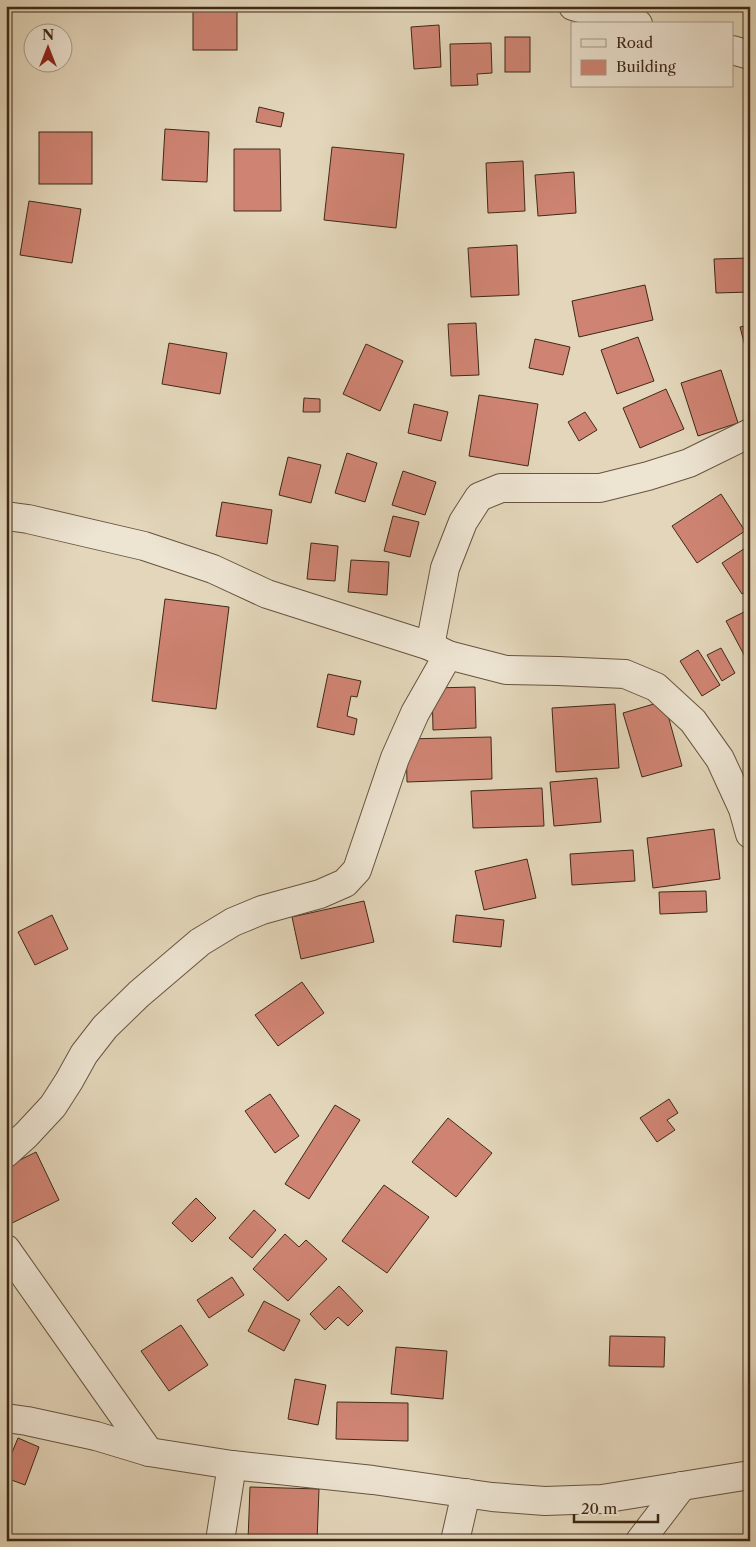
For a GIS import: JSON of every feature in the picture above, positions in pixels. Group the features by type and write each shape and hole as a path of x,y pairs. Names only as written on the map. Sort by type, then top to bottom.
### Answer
{"street":[{"path":"572,6 631,22"},
{"path":"734,50 750,54"},
{"path":"6,1153 53,1106 84,1054 105,1027 139,994 200,942 233,922 262,910 320,894 346,883 352,877 357,870 395,758 415,713 439,650 445,568 463,522 479,497 501,488 600,488 689,463 750,433"},
{"path":"6,516 28,519 144,546 213,569 267,594 506,670 625,674 656,687 693,721 720,758 747,814"},
{"path":"6,1249 149,1452"},
{"path":"6,1418 96,1436 149,1452 232,1465 373,1480 466,1494 546,1501 602,1499 750,1475"},
{"path":"220,1541 232,1465"},
{"path":"640,1541 682,1486"},
{"path":"455,1541 466,1494"}],"building":[{"path":"193,6 237,6 237,50 193,50"},
{"path":"439,25 441,67 414,69 411,27"},
{"path":"505,37 530,37 530,72 505,72"},
{"path":"491,43 492,73 477,74 478,85 451,86 450,44"},
{"path":"259,107 284,113 281,127 256,122"},
{"path":"165,129 209,132 207,182 162,180"},
{"path":"39,132 92,132 92,184 39,184"},
{"path":"332,147 404,154 396,228 324,220"},
{"path":"234,149 280,149 281,211 234,211"},
{"path":"523,161 525,211 488,213 486,163"},
{"path":"574,172 576,213 538,216 535,175"},
{"path":"29,201 81,209 72,263 20,255"},
{"path":"517,245 519,295 471,297 468,248"},
{"path":"750,258 750,292 716,293 714,259"},
{"path":"645,285 653,320 579,337 572,301"},
{"path":"476,323 479,375 451,376 448,324"},
{"path":"750,325 750,365 740,327"},
{"path":"638,337 654,381 617,394 601,350"},
{"path":"535,339 570,347 563,375 529,368"},
{"path":"169,343 227,353 220,394 162,384"},
{"path":"366,344 403,361 380,411 343,394"},
{"path":"721,370 738,423 698,436 681,383"},
{"path":"666,389 684,429 640,448 623,408"},
{"path":"479,395 538,404 528,466 469,456"},
{"path":"304,398 320,399 320,412 303,412"},
{"path":"414,404 448,412 441,441 408,433"},
{"path":"585,412 597,430 579,441 568,422"},
{"path":"347,453 377,463 365,502 335,493"},
{"path":"288,457 321,465 311,503 279,495"},
{"path":"403,471 436,482 425,515 392,505"},
{"path":"721,494 745,531 697,563 672,526"},
{"path":"222,502 272,510 267,544 216,536"},
{"path":"393,516 419,522 410,557 384,551"},
{"path":"311,543 338,546 335,581 307,579"},
{"path":"750,545 750,589 742,594 722,563"},
{"path":"351,560 389,562 387,595 348,592"},
{"path":"165,599 229,607 216,709 152,701"},
{"path":"750,609 750,666 726,621"},
{"path":"721,648 735,673 722,681 707,655"},
{"path":"698,650 720,685 702,696 680,661"},
{"path":"328,674 361,681 357,697 351,696 347,716 357,719 354,735 317,727"},
{"path":"475,687 476,728 433,730 432,688"},
{"path":"664,701 682,766 642,777 623,713"},
{"path":"615,704 619,768 556,772 552,708"},
{"path":"491,737 492,779 407,782 406,739"},
{"path":"597,778 601,822 554,826 550,782"},
{"path":"542,788 544,826 473,828 471,791"},
{"path":"714,829 720,879 653,888 647,838"},
{"path":"633,850 635,881 572,885 570,854"},
{"path":"527,859 536,898 484,910 475,871"},
{"path":"706,891 707,912 660,914 659,892"},
{"path":"364,901 374,942 301,959 292,917"},
{"path":"52,915 68,949 35,965 18,932"},
{"path":"456,915 504,920 501,947 453,942"},
{"path":"302,982 324,1013 278,1046 255,1015"},
{"path":"270,1094 299,1136 275,1153 245,1111"},
{"path":"669,1099 678,1113 667,1120 675,1130 657,1142 640,1118"},
{"path":"335,1105 360,1120 309,1199 285,1184"},
{"path":"448,1118 492,1153 456,1197 412,1162"},
{"path":"36,1152 59,1200 6,1226 6,1167"},
{"path":"384,1185 429,1217 387,1273 342,1241"},
{"path":"196,1198 216,1218 192,1242 172,1223"},
{"path":"254,1210 276,1230 252,1258 229,1238"},
{"path":"285,1234 299,1247 306,1240 327,1259 288,1301 253,1269"},
{"path":"232,1277 244,1295 209,1318 197,1300"},
{"path":"339,1286 363,1311 348,1326 338,1317 325,1330 310,1314"},
{"path":"264,1301 300,1320 284,1351 248,1331"},
{"path":"181,1325 208,1365 169,1391 141,1351"},
{"path":"610,1336 665,1337 664,1367 609,1366"},
{"path":"396,1347 447,1351 443,1399 391,1394"},
{"path":"295,1379 326,1385 318,1425 288,1419"},
{"path":"337,1402 408,1403 408,1441 336,1439"},
{"path":"18,1438 39,1447 25,1485 6,1478 6,1467"},
{"path":"250,1487 319,1489 317,1541 248,1541"}]}
